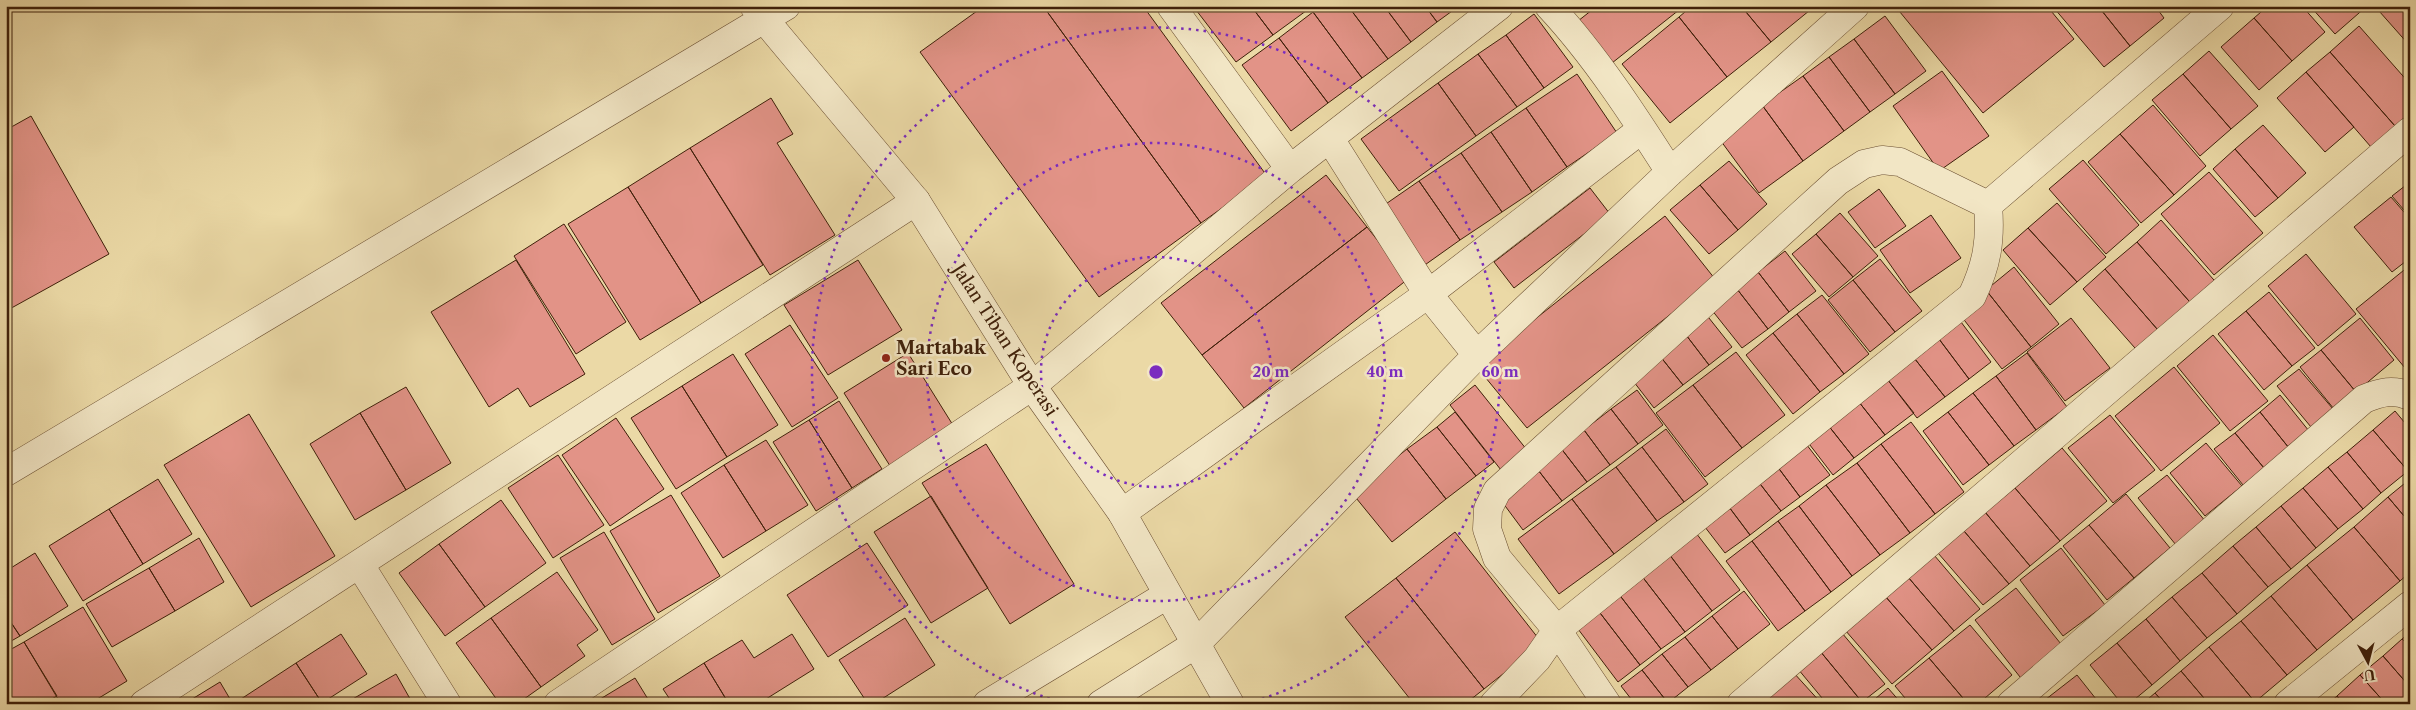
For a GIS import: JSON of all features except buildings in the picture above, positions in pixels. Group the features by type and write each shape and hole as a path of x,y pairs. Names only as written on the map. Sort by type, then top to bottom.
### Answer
{"street":[{"path":"1171,6 1290,168"},
{"path":"558,704 1032,386 1290,168 1330,139 1499,6"},
{"path":"1101,704 1196,644 1477,355 1670,172 1855,6"},
{"path":"1988,205 2220,6"},
{"path":"6,472 768,10"},
{"name":"Jalan Tiban Koperasi","path":"768,10 916,201 1032,386 1122,513 1230,704"},
{"path":"1565,12 1670,172"},
{"path":"1122,513 1428,294 1642,129"},
{"path":"1741,704 2410,130"},
{"path":"1330,139 1428,294 1477,355"},
{"path":"1607,704 1558,630 1497,558 1487,529 1488,509 1497,491 1838,181 1864,164 1882,160 1900,162 1988,205"},
{"path":"144,704 916,201"},
{"path":"1494,704 1537,659 1558,630 1972,296 1983,273 1990,235 1988,205"},
{"path":"2011,704 2364,399 2380,392 2399,392 2410,396"},
{"path":"360,565 447,704"},
{"path":"987,704 1167,595"},
{"path":"2288,704 2410,605"}],"place":[{"name":"Martabak Sari Eco","path":"886,358"}]}
